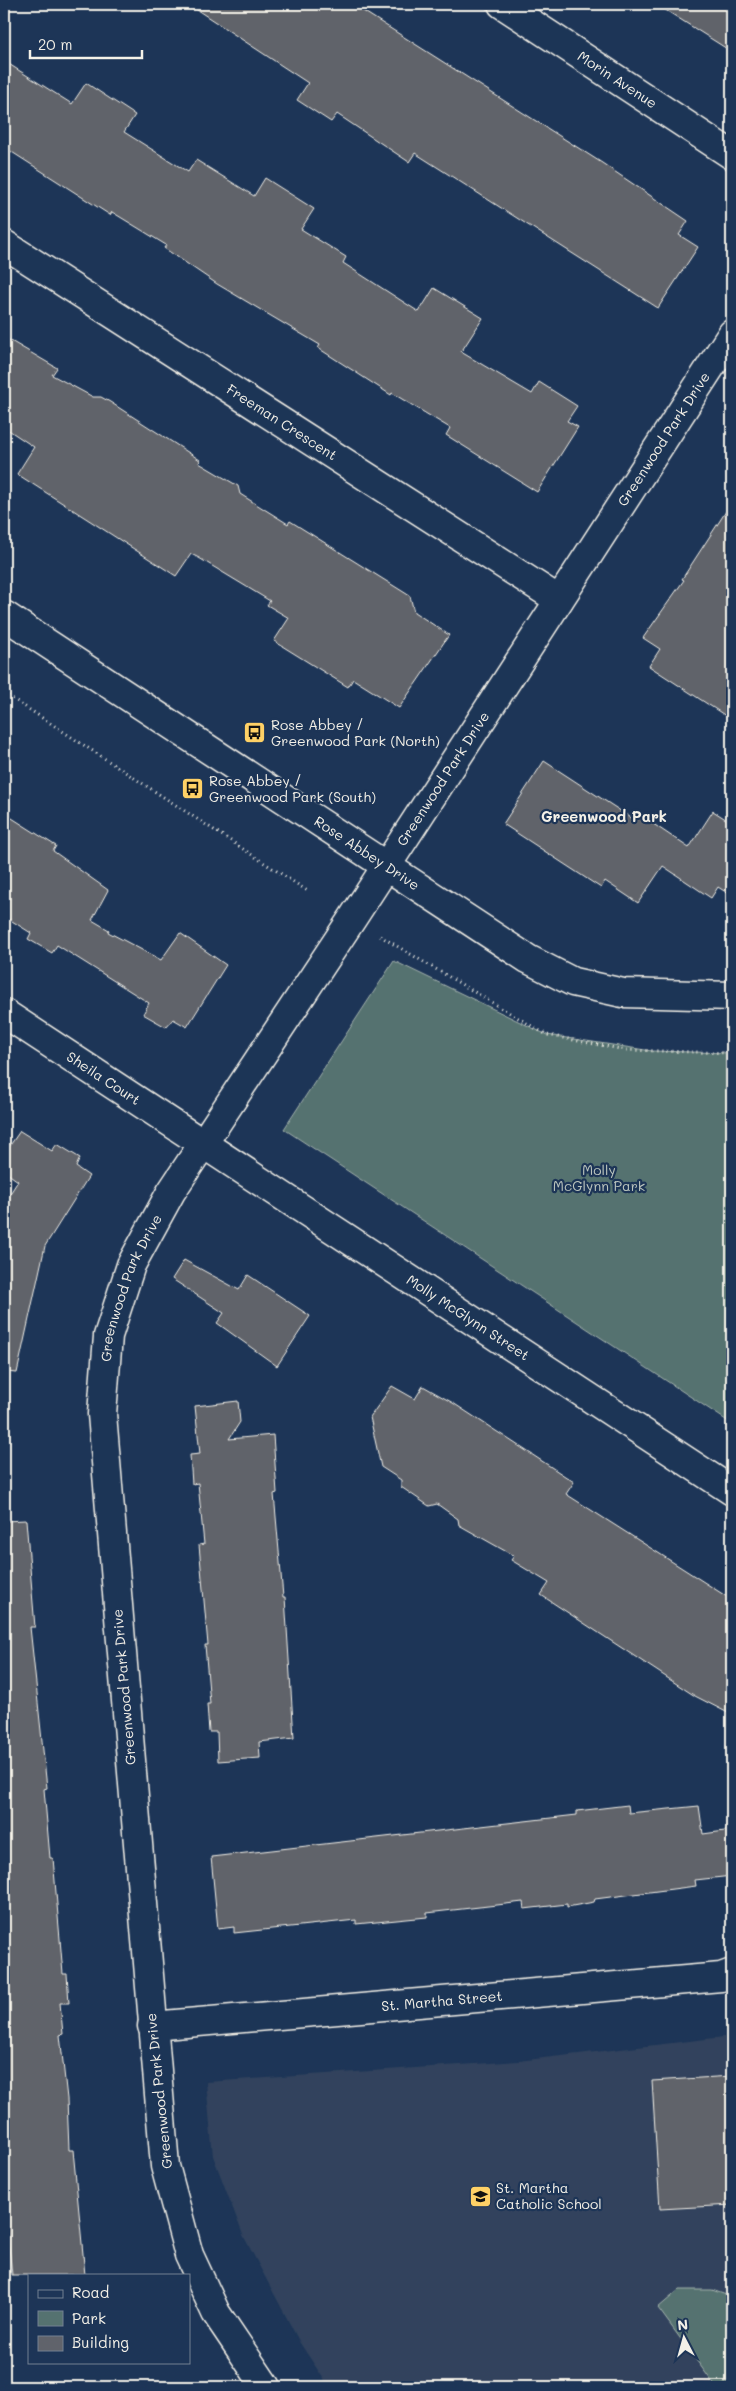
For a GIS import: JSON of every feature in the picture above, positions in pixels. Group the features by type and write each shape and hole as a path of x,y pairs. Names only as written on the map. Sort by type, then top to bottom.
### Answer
{"street":[{"name":"Morin Avenue","path":"502,4 732,154"},
{"name":"Freeman Crescent","path":"4,244 559,600"},
{"name":"Greenwood Park Drive","path":"266,2387 216,2313 189,2256 165,2166 102,1414 108,1336 131,1265 171,1192 732,334"},
{"name":"Rose Abbey Drive","path":"4,615 528,959 573,982 623,993 732,996"},
{"name":"Sheila Court","path":"4,1013 203,1144"},
{"name":"Molly McGlynn Street","path":"203,1144 732,1491"},
{"name":"St. Martha Street","path":"152,2026 712,1978 732,1973"}],"path":[{"path":"4,693 309,892"},
{"path":"380,936 546,1035 626,1050 732,1053"}],"shaded area":[{"name":"St. Martha Catholic School","path":"732,2036 732,2387 329,2387 300,2343 243,2235 213,2156 206,2082 518,2061"}],"green space":[{"name":"Molly McGlynn Park","path":"394,961 547,1035 652,1051 732,1053 732,1424 284,1129"},
{"path":"679,2290 712,2290 732,2297 732,2382 716,2387 658,2308"}],"building":[{"path":"188,4 352,4 602,163 688,221 679,235 698,247 658,308 415,153 409,162 337,114 331,122 297,100 308,83"},
{"path":"656,4 732,4 732,52"},
{"path":"4,61 72,104 86,83 135,115 124,132 188,172 196,160 254,196 265,178 314,209 301,229 346,257 343,263 419,312 434,288 483,318 461,352 532,394 539,382 577,406 567,421 578,427 537,492 446,435 450,428 392,393 391,395 318,348 320,345 217,284 164,248 166,245 112,212 110,215 4,147"},
{"path":"4,337 57,368 52,375 93,397 101,397 110,402 200,460 199,463 238,486 240,494 288,524 290,521 410,596 414,612 449,635 399,708 353,679 348,687 274,641 289,618 267,605 270,601 191,554 176,576 17,474 34,447 4,427"},
{"path":"732,502 732,720 649,666 660,649 643,638 684,580 682,579"},
{"path":"544,761 636,821 640,815 689,848 713,811 732,823 732,896 718,887 711,898 663,866 638,903 605,881 601,888 503,824"},
{"path":"4,813 56,846 53,851 108,890 92,920 109,930 108,932 161,960 180,933 226,965 187,1027 173,1019 166,1027 143,1014 149,1003 57,945 52,953 28,939 31,933 4,916"},
{"path":"20,1131 52,1151 57,1144 80,1158 76,1167 89,1176 45,1246 17,1373 4,1372 4,1203 18,1181 4,1171 4,1154"},
{"path":"184,1260 239,1290 248,1275 310,1316 277,1366 217,1323 224,1313 172,1279"},
{"path":"392,1386 415,1399 423,1386 453,1403 574,1482 566,1494 732,1600 732,1715 695,1696 541,1595 549,1583 511,1560 514,1556 459,1525 458,1519 437,1504 429,1506 401,1487 401,1480 381,1467 370,1417"},
{"path":"238,1401 240,1422 229,1439 273,1435 277,1493 274,1494 283,1597 285,1597 294,1738 259,1742 260,1758 218,1761 217,1732 209,1732 207,1704 210,1704 205,1645 208,1645 199,1545 204,1544 198,1483 192,1484 190,1455 200,1454 195,1406"},
{"path":"26,1520 35,1627 30,1627 47,1788 44,1789 50,1858 53,1858 63,1974 67,1974 69,2003 60,2003 63,2034 60,2035 67,2099 69,2150 73,2150 85,2274 12,2275 4,2200 4,1521"},
{"path":"628,1805 629,1813 699,1806 703,1834 732,1830 732,1876 695,1880 696,1886 595,1899 594,1902 567,1907 567,1904 524,1909 523,1902 427,1913 427,1917 356,1924 356,1920 234,1933 234,1927 218,1929 211,1857 577,1815 577,1811"},
{"path":"732,2076 732,2205 660,2209 652,2081"}],"place":[{"name":"Rose Abbey / Greenwood Park (North)","path":"255,733"},
{"name":"Rose Abbey / Greenwood Park (South)","path":"193,789"},
{"name":"St. Martha Catholic School","path":"480,2196"}],"district":[{"name":"Greenwood Park","path":"604,817"}]}
